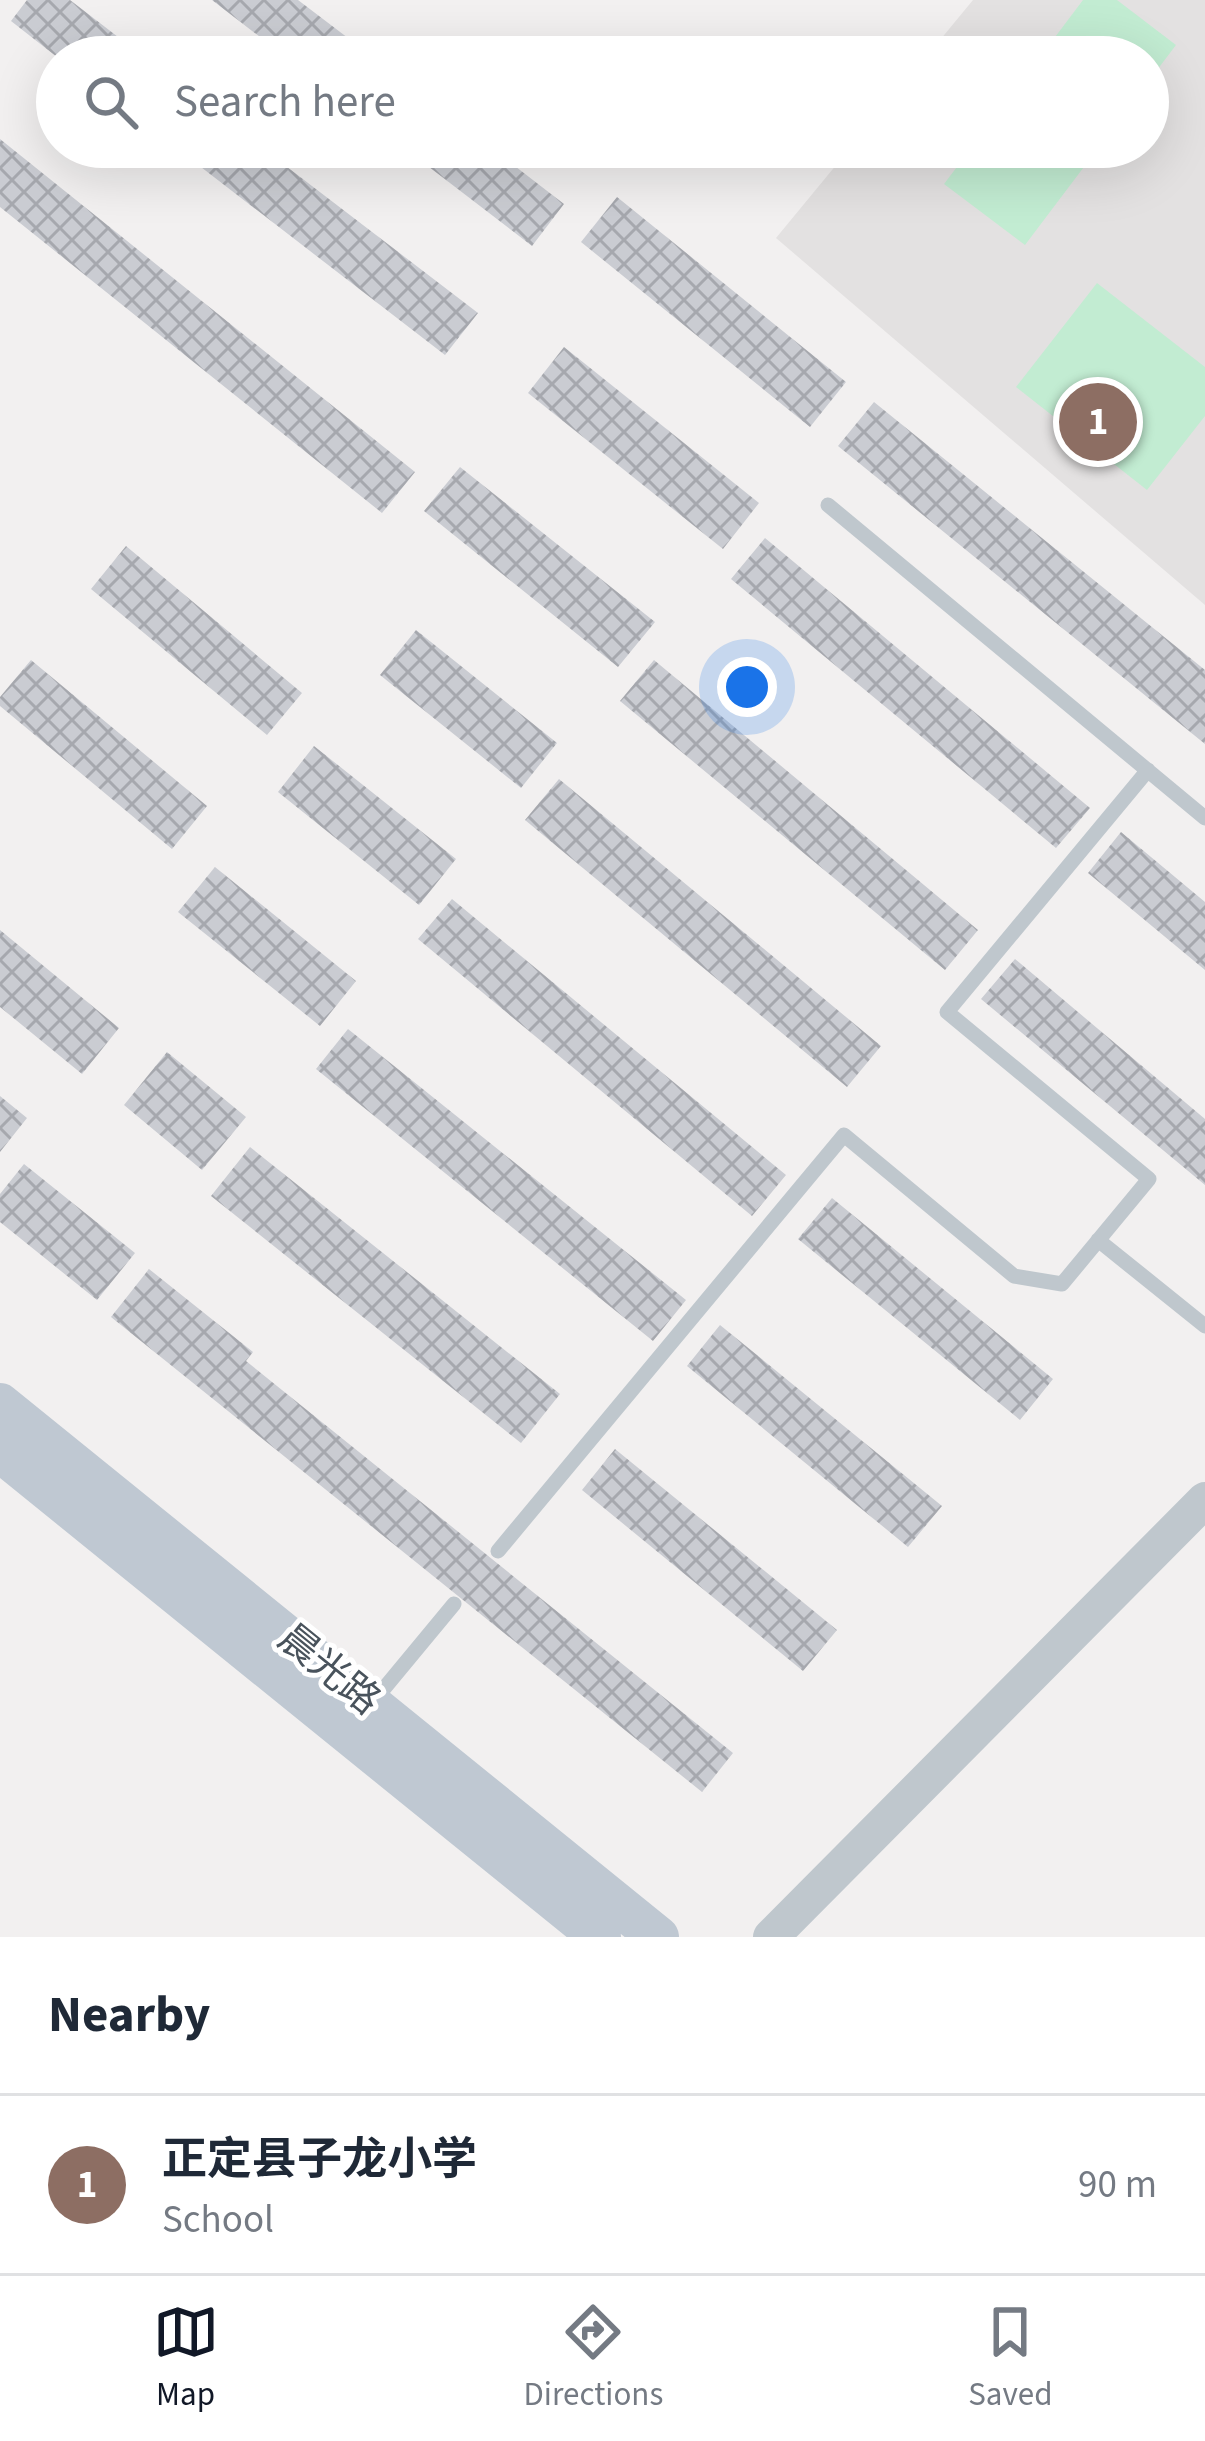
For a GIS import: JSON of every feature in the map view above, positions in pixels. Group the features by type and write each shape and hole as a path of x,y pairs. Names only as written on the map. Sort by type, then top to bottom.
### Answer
{"main road":[{"name":"晨光路","path":"0,1403 658,1937"},
{"name":"晨光路","path":"0,1451 600,1937"}],"street":[{"path":"771,1937 1205,1500"}],"lane":[{"path":"828,505 1205,818"},
{"path":"498,1551 844,1135 1015,1276 1062,1285 1149,1179 947,1012 1148,770"},
{"path":"1098,1240 1205,1326"},
{"path":"371,1704 454,1604"}],"shaded area":[{"path":"973,0 1205,0 1205,605 776,238 834,168 1169,168 1169,36 943,36"}],"green space":[{"path":"1083,0 1117,0 1164,36 1056,36"},
{"path":"956,168 1083,168 1025,245 944,184"},
{"path":"1097,283 1205,367 1205,416 1147,490 1016,387"}],"building":[{"path":"27,0 70,0 117,36 36,36 36,41 11,21"},
{"path":"212,0 298,0 345,36 259,36"},
{"path":"0,139 415,472 382,513 0,207"},
{"path":"202,168 288,168 478,313 445,355"},
{"path":"430,168 517,168 564,204 532,246"},
{"path":"617,197 846,382 810,427 581,242"},
{"path":"564,347 759,503 723,549 528,393"},
{"path":"874,402 1205,670 1205,744 838,446"},
{"path":"460,467 655,622 618,667 424,511"},
{"path":"765,538 1090,808 1056,848 731,579"},
{"path":"126,546 302,693 267,735 91,589"},
{"path":"416,630 557,743 521,788 380,675"},
{"path":"31,660 207,806 172,849 0,706 0,697"},
{"path":"654,660 978,930 945,970 620,701"},
{"path":"314,746 456,859 419,905 278,792"},
{"path":"559,779 881,1046 847,1087 525,820"},
{"path":"1121,832 1205,902 1205,970 1088,873"},
{"path":"215,867 356,981 320,1026 178,912"},
{"path":"452,899 786,1175 752,1216 418,939"},
{"path":"0,930 119,1028 82,1074 0,1007"},
{"path":"1015,959 1205,1119 1205,1185 981,999"},
{"path":"348,1029 686,1300 653,1341 316,1069"},
{"path":"167,1052 246,1117 202,1170 124,1105"},
{"path":"0,1096 27,1118 0,1152"},
{"path":"250,1147 560,1394 521,1443 211,1196"},
{"path":"24,1164 135,1253 97,1300 0,1222 0,1194"},
{"path":"832,1198 1053,1379 1020,1420 798,1239"},
{"path":"149,1269 253,1352 246,1361 733,1753 702,1792 111,1317"},
{"path":"720,1325 942,1506 908,1547 687,1366"},
{"path":"615,1449 837,1630 803,1671 582,1490"}],"place":[{"name":"正定县子龙小学","path":"1098,422"}]}
